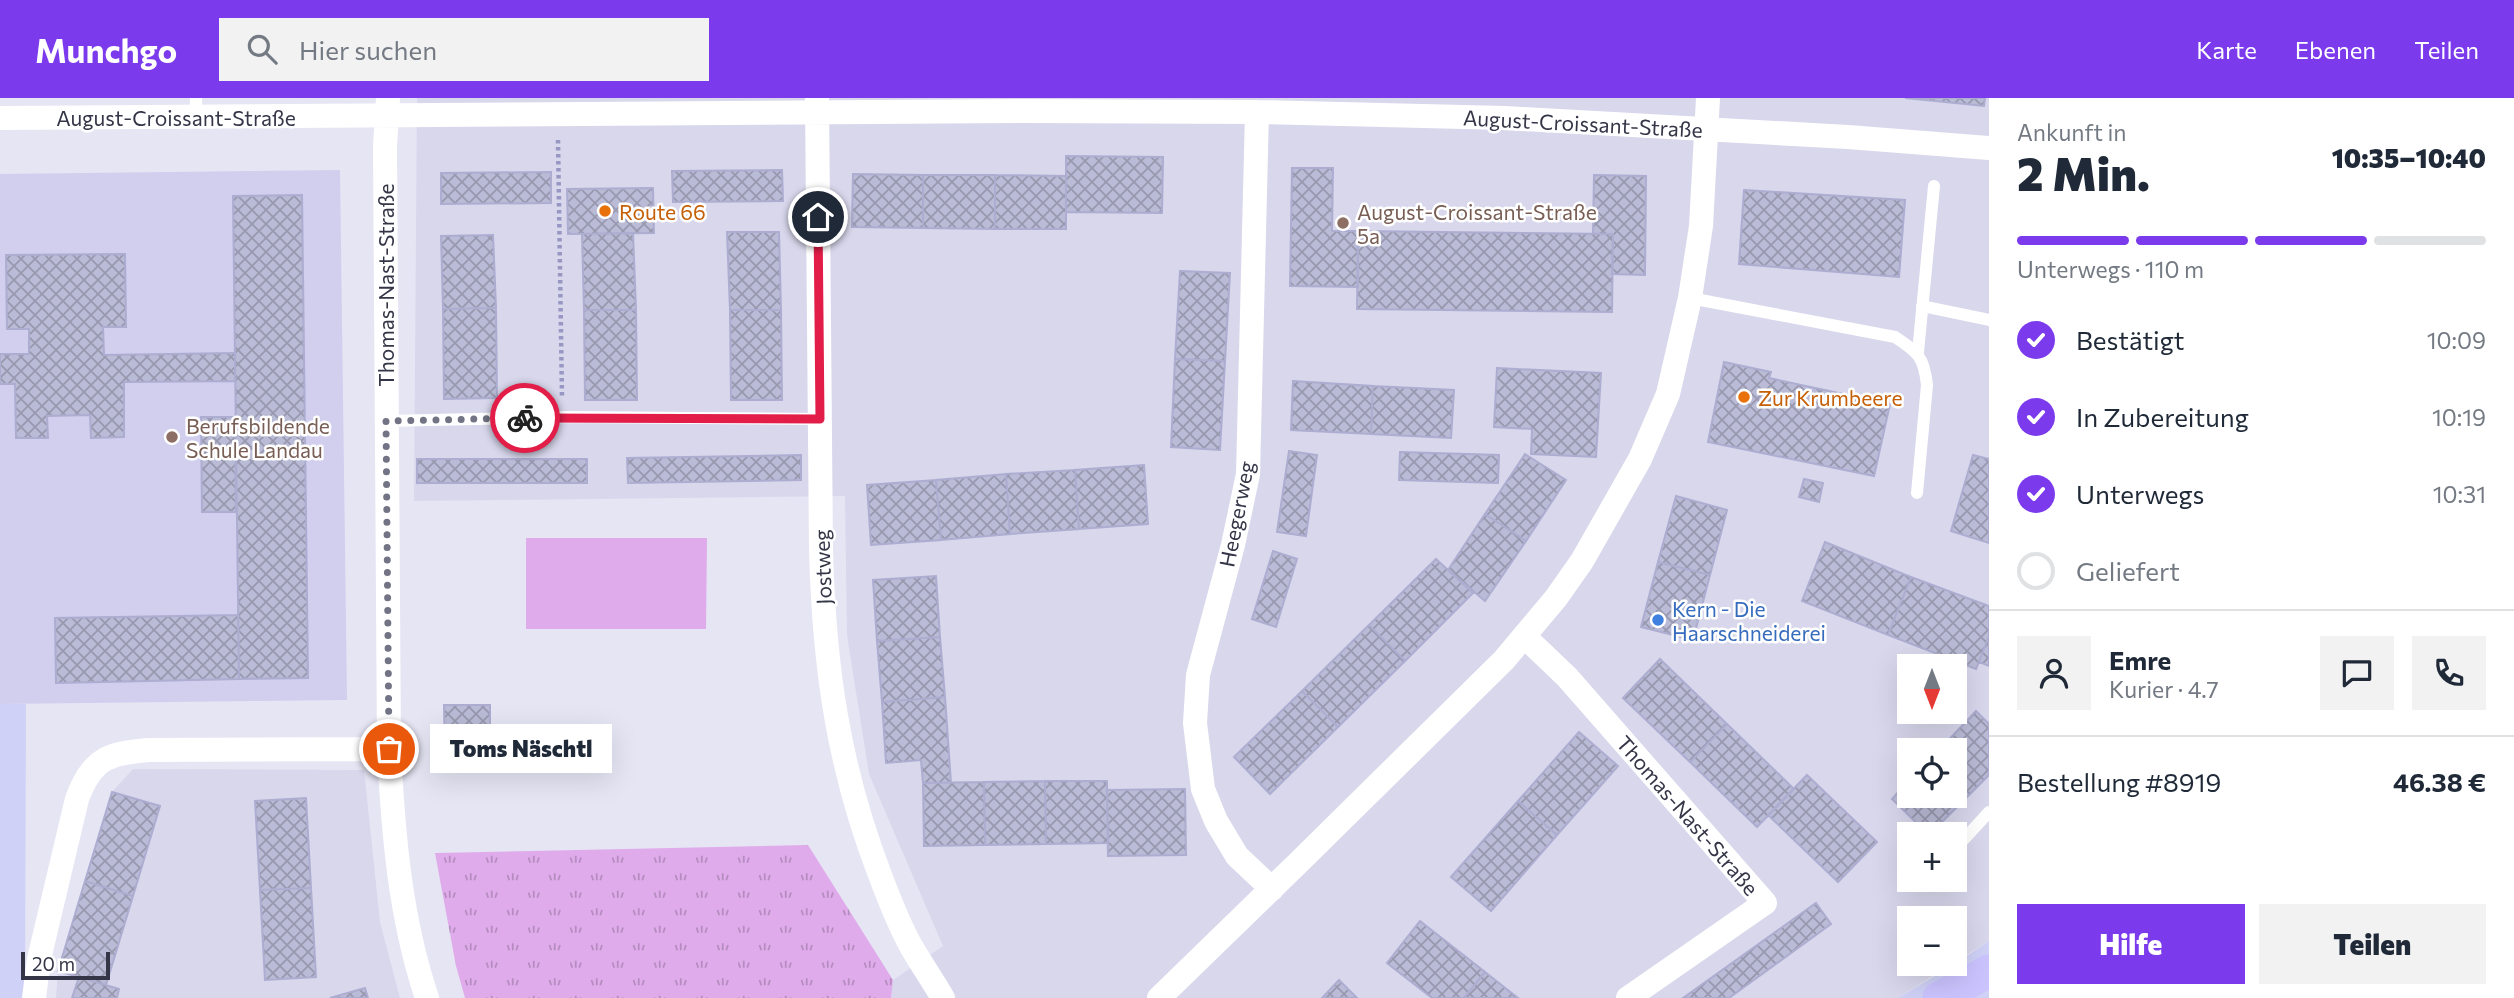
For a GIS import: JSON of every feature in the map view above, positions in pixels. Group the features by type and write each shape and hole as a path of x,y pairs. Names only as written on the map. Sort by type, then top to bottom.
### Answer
{"main road":[{"path":"1939,998 1989,971"}],"street":[{"path":"1158,998 1272,889 1525,637 1583,561 1640,459 1668,394 1690,298 1701,226 1708,98"},
{"name":"August-Croissant-Straße","path":"0,118 195,108 387,107 557,114 817,105 1218,105 1258,112 1408,111 1989,148"},
{"name":"Jostweg","path":"817,105 824,618 831,692 861,826 911,946 943,998"},
{"name":"Thomas-Nast-Straße","path":"387,107 385,146 389,749 395,835 404,905 427,998"},
{"name":"Heegerweg","path":"1258,112 1248,474 1233,545 1198,675 1195,723 1203,789 1216,821 1237,856 1272,889"},
{"name":"Thomas-Nast-Straße","path":"1525,637 1567,677 1765,903 1628,998"},
{"path":"34,998 39,959 77,799 88,775 101,760 122,752 148,750 389,749"}],"lane":[{"path":"1917,493 1927,385 1925,370 1917,352 1934,186"},
{"path":"1690,298 1895,337 1917,352"},
{"path":"1922,306 1989,320"},
{"path":"386,421 563,418 820,419"},
{"path":"1967,836 1989,813"}],"path":[{"path":"557,114 563,418"}],"shaded area":[{"path":"417,98 1989,98 1989,941 1967,955 1967,906 1897,906 1897,976 1932,976 1898,998 891,998 893,980 943,946 869,774 847,635 845,496 414,501"},
{"name":"Berufsbildende Schule Landau","path":"340,170 347,700 0,704 0,174"},
{"path":"0,704 26,704 25,998 0,998"},
{"path":"133,769 364,770 380,922 400,998 56,998 58,971 112,792"},
{"path":"1989,941 1989,998 1898,998 1935,976 1967,976 1967,956"}],"green space":[{"path":"526,538 707,538 706,629 526,629"},
{"path":"808,845 893,980 891,998 465,998 456,966 435,853"}],"building":[{"path":"1905,98 1985,98 1984,106"},
{"path":"1066,156 1163,157 1162,213 1066,212"},
{"path":"1292,168 1333,168 1332,231 1358,231 1358,287 1290,286"},
{"path":"782,170 783,201 673,202 672,171"},
{"path":"551,172 551,203 441,204 441,173"},
{"path":"853,174 923,175 923,228 852,227"},
{"path":"923,175 995,175 995,229 923,228"},
{"path":"995,175 1066,176 1066,229 995,229"},
{"path":"1594,175 1646,176 1645,275 1612,274 1613,234 1593,234"},
{"path":"653,188 654,233 568,234 567,189"},
{"path":"1744,190 1905,200 1899,277 1739,264"},
{"path":"302,195 308,678 239,679 233,196"},
{"path":"1358,231 1613,234 1612,312 1357,309"},
{"path":"727,232 779,232 781,310 730,310"},
{"path":"633,233 636,310 584,310 582,234"},
{"path":"493,235 496,308 443,309 441,236"},
{"path":"125,254 126,327 103,327 104,355 235,353 235,381 124,382 124,437 91,438 90,415 47,416 48,438 16,438 15,384 0,384 0,354 29,354 29,329 7,329 6,255"},
{"path":"1180,271 1230,273 1225,361 1175,359"},
{"path":"496,308 497,398 444,399 443,309"},
{"path":"584,310 636,310 637,400 585,400"},
{"path":"730,310 781,310 782,400 731,400"},
{"path":"1175,359 1225,361 1220,450 1171,447"},
{"path":"1724,362 1771,372 1769,378 1890,404 1874,476 1708,442"},
{"path":"1497,368 1601,373 1596,457 1531,454 1532,429 1494,427"},
{"path":"1293,381 1373,386 1371,434 1291,430"},
{"path":"1373,386 1454,390 1451,438 1371,434"},
{"path":"201,417 235,417 236,512 202,512"},
{"path":"1289,451 1317,455 1306,536 1277,532"},
{"path":"1400,452 1499,455 1498,483 1399,480"},
{"path":"1525,454 1566,480 1526,541 1485,514"},
{"path":"801,455 801,480 628,483 627,458"},
{"path":"1973,455 1989,459 1989,543 1951,531"},
{"path":"417,459 587,459 587,483 417,483"},
{"path":"1144,465 1148,524 1079,529 1075,470"},
{"path":"1075,470 1079,529 1010,534 1006,474"},
{"path":"1006,474 1010,534 941,540 936,480"},
{"path":"1804,479 1823,483 1819,502 1799,497"},
{"path":"936,480 941,540 871,545 867,485"},
{"path":"1676,496 1727,510 1710,575 1658,562"},
{"path":"1485,514 1526,541 1485,601 1448,570"},
{"path":"1825,542 1911,577 1888,635 1802,601"},
{"path":"1273,551 1297,559 1276,627 1252,619"},
{"path":"1436,559 1473,593 1405,661 1369,625"},
{"path":"1658,562 1710,575 1693,640 1641,627"},
{"path":"936,576 940,637 877,641 873,580"},
{"path":"1911,577 1989,606 1989,636 1976,669 1967,666 1967,654 1937,654 1888,635"},
{"path":"238,615 239,679 56,683 55,618"},
{"path":"1369,625 1405,661 1338,727 1302,691"},
{"path":"1989,636 1989,666 1979,662"},
{"path":"940,637 945,697 882,702 877,641"},
{"path":"1660,659 1727,724 1690,762 1623,698"},
{"path":"1302,691 1338,727 1270,794 1234,757"},
{"path":"945,697 951,783 923,783 921,760 886,763 882,702"},
{"path":"444,705 490,705 490,760 445,761"},
{"path":"1976,711 1989,724 1989,775 1967,797 1967,738 1950,738 1964,724 1967,724"},
{"path":"1727,724 1794,789 1757,827 1690,762"},
{"path":"1579,732 1618,766 1557,835 1518,801"},
{"path":"1807,775 1877,842 1838,882 1768,815"},
{"path":"1045,781 1046,844 985,845 984,782"},
{"path":"1045,781 1107,781 1108,843 1046,844"},
{"path":"984,782 985,845 924,846 923,783"},
{"path":"1185,789 1186,855 1108,856 1107,790"},
{"path":"112,792 160,806 133,896 85,881"},
{"path":"306,798 311,888 260,890 255,801"},
{"path":"1518,801 1557,835 1491,911 1451,877"},
{"path":"1901,808 1956,808 1942,822 1916,822"},
{"path":"85,881 133,896 106,985 58,971"},
{"path":"311,888 316,977 265,980 260,890"},
{"path":"1816,903 1831,924 1729,998 1683,998"},
{"path":"1420,921 1485,972 1464,998 1432,998 1387,963"},
{"path":"1485,972 1518,998 1464,998"},
{"path":"79,977 119,989 117,998 72,998"},
{"path":"1339,980 1357,998 1322,998"},
{"path":"365,988 368,998 330,998"}],"way so far":[{"path":"389,749 386,421 525,418"}],"place":[{"name":"Route 66","path":"605,211"},
{"name":"August-Croissant-Straße 5a","path":"1343,223"},
{"name":"Zur Krumbeere","path":"1744,397"},
{"name":"Berufsbildende Schule Landau","path":"172,437"},
{"name":"Kern - Die Haarschneiderei","path":"1658,620"},
{"name":"Toms Näschtl","path":"389,749"}],"route":[{"path":"525,418 820,419 818,217"}]}
